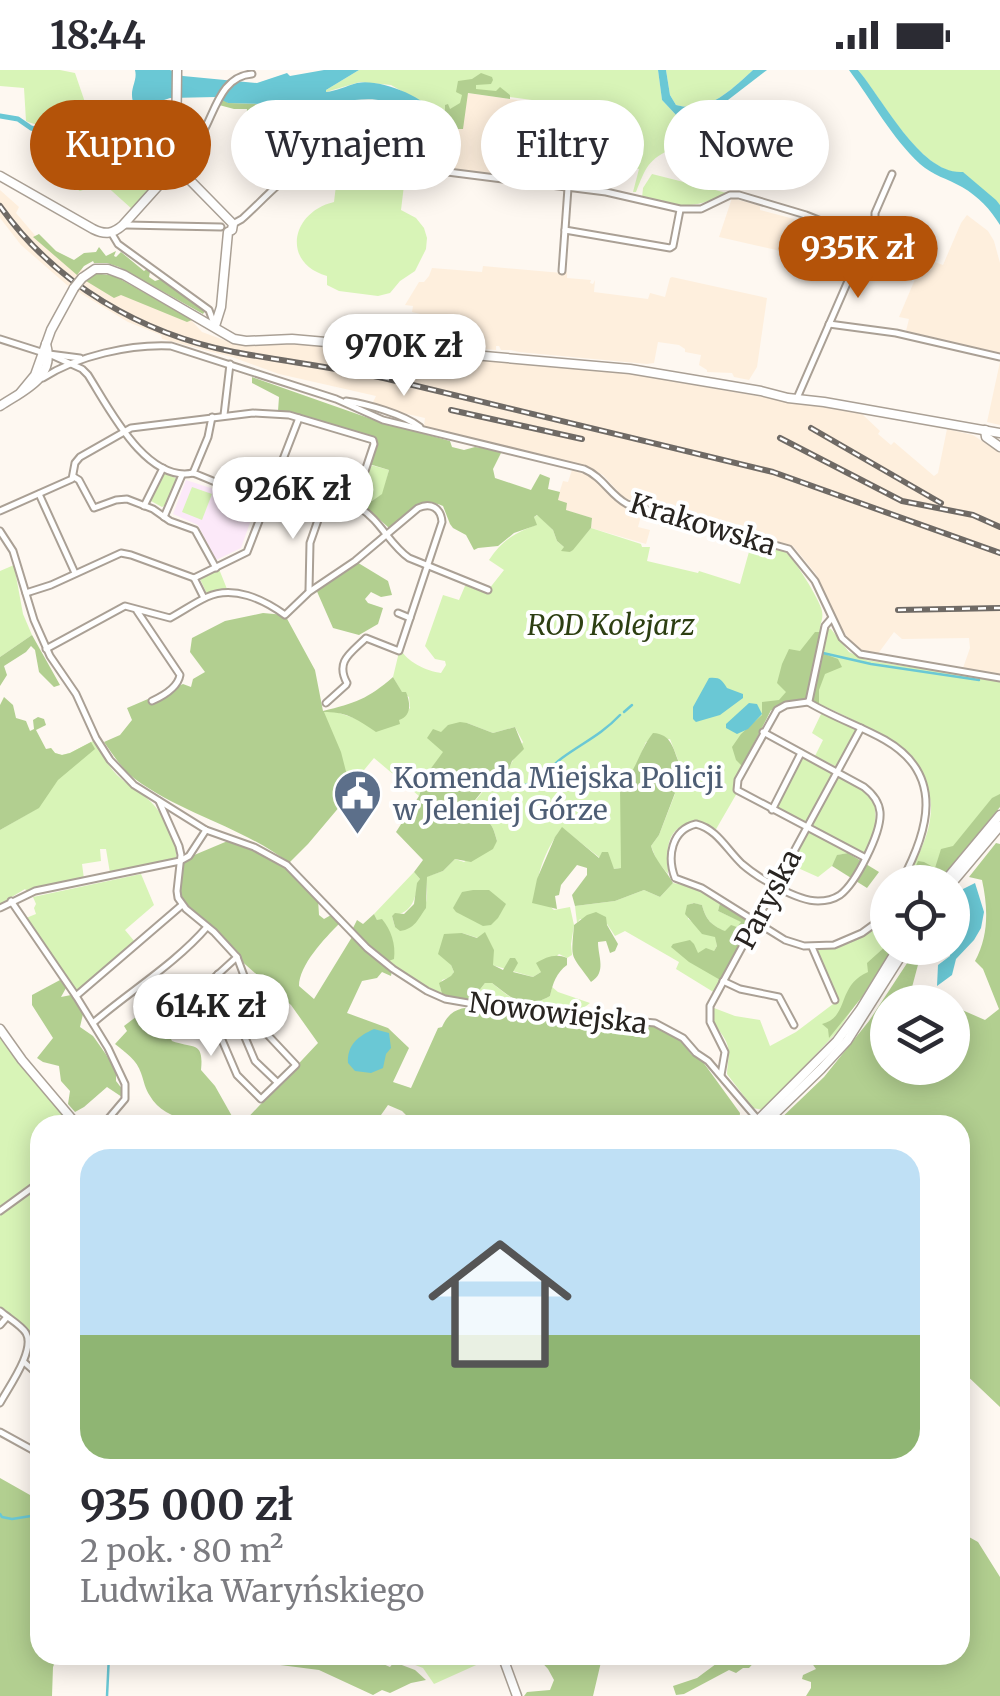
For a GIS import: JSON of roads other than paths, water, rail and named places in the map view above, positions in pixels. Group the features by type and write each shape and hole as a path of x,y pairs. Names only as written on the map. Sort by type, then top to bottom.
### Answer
{"street":[{"path":"177,70 177,100"},
{"path":"211,115 235,78 252,74"},
{"path":"796,398 892,174"},
{"path":"0,176 99,232 112,232 122,225 153,190"},
{"path":"199,190 220,210 227,226 222,300 215,326"},
{"path":"122,225 227,226 242,219 274,190"},
{"path":"562,271 568,190"},
{"path":"587,190 680,210 701,208 734,195 806,215 866,240"},
{"path":"565,230 670,248 680,210"},
{"path":"112,232 118,244 209,310 215,326"},
{"path":"21,392 35,375 50,330 74,288 96,268 118,272 234,339 292,338 600,366 1000,433"},
{"path":"828,324 896,333 1000,358"},
{"path":"0,339 84,357"},
{"name":"Krakowska","path":"84,357 168,346 230,368 366,404 409,419 422,428 584,469 600,478 627,504 793,552 812,576 845,643 855,652 1000,678"},
{"path":"45,350 57,360 85,368"},
{"path":"40,379 47,368 45,350"},
{"path":"0,406 68,362 84,357"},
{"path":"84,357 88,375 141,454 163,468 182,476 193,473 267,500 325,500 353,505 366,512 409,558 488,590"},
{"path":"224,415 230,368"},
{"path":"74,477 75,463 80,457 131,428 276,412 373,440 353,505"},
{"path":"193,473 212,417"},
{"path":"26,593 123,553 194,578 247,552 299,418"},
{"path":"984,430 986,437 1000,447"},
{"path":"144,506 163,468"},
{"path":"164,517 182,476"},
{"path":"0,510 74,477"},
{"path":"74,477 94,508 120,499 144,506 197,532 216,568"},
{"path":"39,493 76,574"},
{"path":"309,592 310,543 325,500"},
{"path":"46,649 129,606 170,618 204,598 233,592 285,615 421,506 436,507 442,522 399,650 366,638 343,664 346,685 326,703"},
{"name":"Nowowiejska","path":"2,535 14,551 46,649 76,694 96,738 126,779 206,830 254,847 284,863 367,948 439,997 502,1008 648,1022 683,1038 721,1074 753,1115"},
{"path":"194,578 204,598"},
{"path":"136,608 180,675 178,683 152,702"},
{"path":"398,614 410,618"},
{"path":"808,702 825,626 832,619"},
{"path":"865,858 737,790 738,780 763,732 777,710 786,705 808,702 896,747 909,759 928,798 922,840 910,865"},
{"name":"Paryska","path":"721,1074 725,1052 708,1011 860,728"},
{"path":"763,732 872,793 879,807 878,832 847,888 829,900 808,900 741,862 709,829 696,824 684,827 676,836 672,874 786,940 812,947 834,944 870,927"},
{"path":"772,810 801,753"},
{"path":"159,801 181,854 176,891 182,905 237,957 266,1032 296,1064 261,1099 237,1076 201,990"},
{"path":"958,865 1000,816"},
{"path":"967,865 1000,826"},
{"path":"0,908 45,889 180,861 206,830"},
{"path":"12,901 108,1048 126,1088 126,1099 112,1115"},
{"path":"76,996 182,905"},
{"path":"93,1023 170,963 207,927"},
{"path":"812,947 835,1000"},
{"path":"215,1022 200,1029 182,1008 237,957"},
{"path":"768,1115 837,1042 887,965"},
{"path":"769,1115 842,1046 895,965"},
{"path":"218,974 255,1061 277,1082"},
{"path":"723,982 740,990 779,998 794,1025"},
{"path":"0,1029 69,1115"},
{"path":"0,1211 30,1189"},
{"path":"0,1311 27,1335 28,1342 24,1362 0,1403"},
{"path":"0,1325 7,1317"},
{"path":"24,1362 30,1369"},
{"path":"0,1432 30,1448"},
{"path":"506,1665 517,1696"}],"water":[{"path":"135,70 170,70 183,76 257,83 287,73 290,76 324,70 359,70 326,92 366,82 400,90 420,100 231,100 231,103 216,97 133,100"},
{"path":"658,70 666,70 673,100 662,100"},
{"path":"753,70 767,70 728,100 714,100"},
{"path":"849,70 858,70 918,149 947,170 963,172 996,200 1000,205 1000,225 974,195 930,171 910,154"},
{"path":"709,678 720,680 727,688 743,694 743,698 720,715 696,722 693,707"},
{"path":"749,703 757,704 762,714 737,734 726,728 726,724"},
{"path":"975,883 984,912 981,928 970,944 970,886"},
{"path":"938,965 954,965 952,975 937,985"},
{"path":"374,1029 389,1033 391,1048 383,1068 371,1073 355,1071 348,1063 352,1046"}],"waterway":[{"path":"0,116 18,119 30,127"},
{"path":"823,653 979,680"},
{"path":"624,712 632,705"},
{"path":"525,785 542,777 620,715"},
{"path":"0,1514 12,1519 30,1516"},
{"path":"107,1696 109,1665"}],"railway":[{"path":"0,206 22,234 74,282 166,333 234,352 392,380 773,472 1000,553"},
{"path":"451,410 582,439"},
{"path":"811,428 941,503"},
{"path":"780,438 902,501 973,515 1000,527"},
{"path":"898,610 1000,608"}],"place":[{"name":"Komenda Miejska Policji w Jeleniej Górze","path":"358,836"}],"park label":[{"name":"ROD Kolejarz","path":"611,625"}]}
